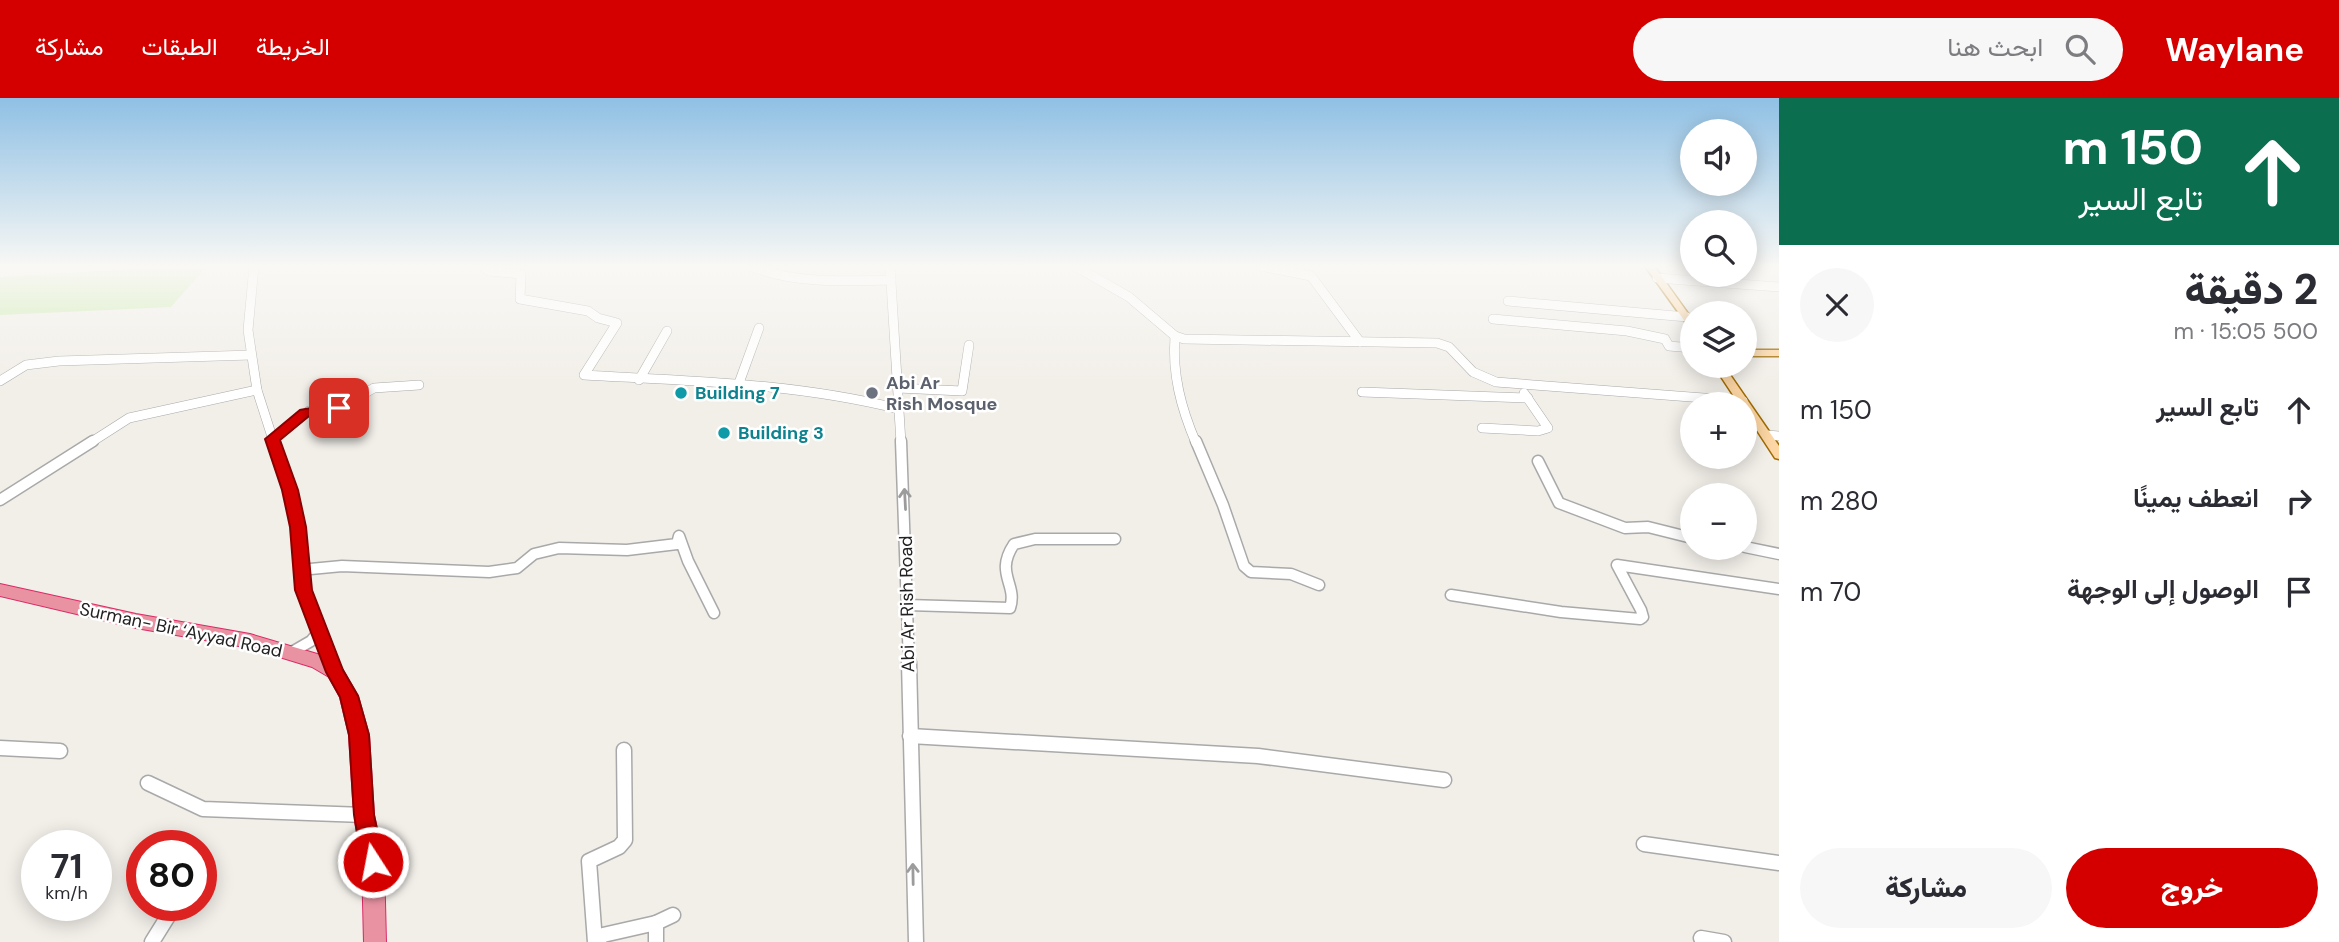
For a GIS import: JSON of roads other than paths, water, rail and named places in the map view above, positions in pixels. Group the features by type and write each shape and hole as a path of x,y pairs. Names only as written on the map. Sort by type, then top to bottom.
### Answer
{"highway":[{"name":"Surman- Bir ‘Ayyad Road","path":"0,590 136,621 250,641 318,661 335,672"},
{"path":"335,672 349,696 359,735 364,815 373,862 375,942"}],"main road":[{"path":"1757,353 1779,353"},
{"path":"1757,417 1773,436 1779,455"}],"street":[{"path":"250,305 247,330 257,390 290,490 298,527 303,590 335,672"},
{"path":"556,305 588,311 598,318 617,323 584,375 639,380 739,383 841,394 899,409"},
{"name":"Abi Ar Rish Road","path":"893,305 907,605 916,942"},
{"path":"1139,305 1175,336 1195,339 1444,344 1480,377 1496,382 1680,396"},
{"path":"1333,305 1360,342"},
{"path":"1548,305 1680,320"},
{"path":"1493,319 1627,331 1665,339 1669,346 1680,347"},
{"path":"739,383 760,328"},
{"path":"639,380 667,331"},
{"path":"1175,336 1172,350 1177,385 1191,430 1215,485 1244,566 1251,572 1291,574 1319,585"},
{"path":"898,388 962,391 970,345"},
{"path":"0,381 26,365 59,361 251,355"},
{"path":"272,439 309,411 335,410 374,388 419,385"},
{"path":"1482,428 1548,428 1519,385"},
{"path":"0,500 129,418 257,390"},
{"path":"1362,392 1528,398"},
{"path":"1538,461 1559,503 1625,528 1648,527 1680,535"},
{"path":"300,570 341,566 489,572 517,568 534,554 559,548 627,550 677,544 679,536 688,561 714,613"},
{"path":"907,605 1010,608 1013,599 1005,578 1004,565 1007,553 1014,544 1035,539 1115,539"},
{"path":"1757,549 1779,554"},
{"path":"1451,596 1561,612 1640,619 1643,617 1641,610 1617,565 1779,589"},
{"path":"292,652 311,641 319,631"},
{"path":"910,736 1258,756 1444,780"},
{"path":"0,748 60,751"},
{"path":"595,942 589,861 619,847 625,840 624,750"},
{"path":"148,783 203,809 364,815"},
{"path":"1644,844 1779,863"},
{"path":"595,942 603,935 656,923 673,915"},
{"path":"152,942 165,921"},
{"path":"656,923 656,942"},
{"path":"1701,937 1724,942"}],"place":[{"name":"Building 7","path":"681,393"},
{"name":"Abi Ar Rish Mosque","path":"872,393"},
{"name":"Building 3","path":"724,433"}]}
